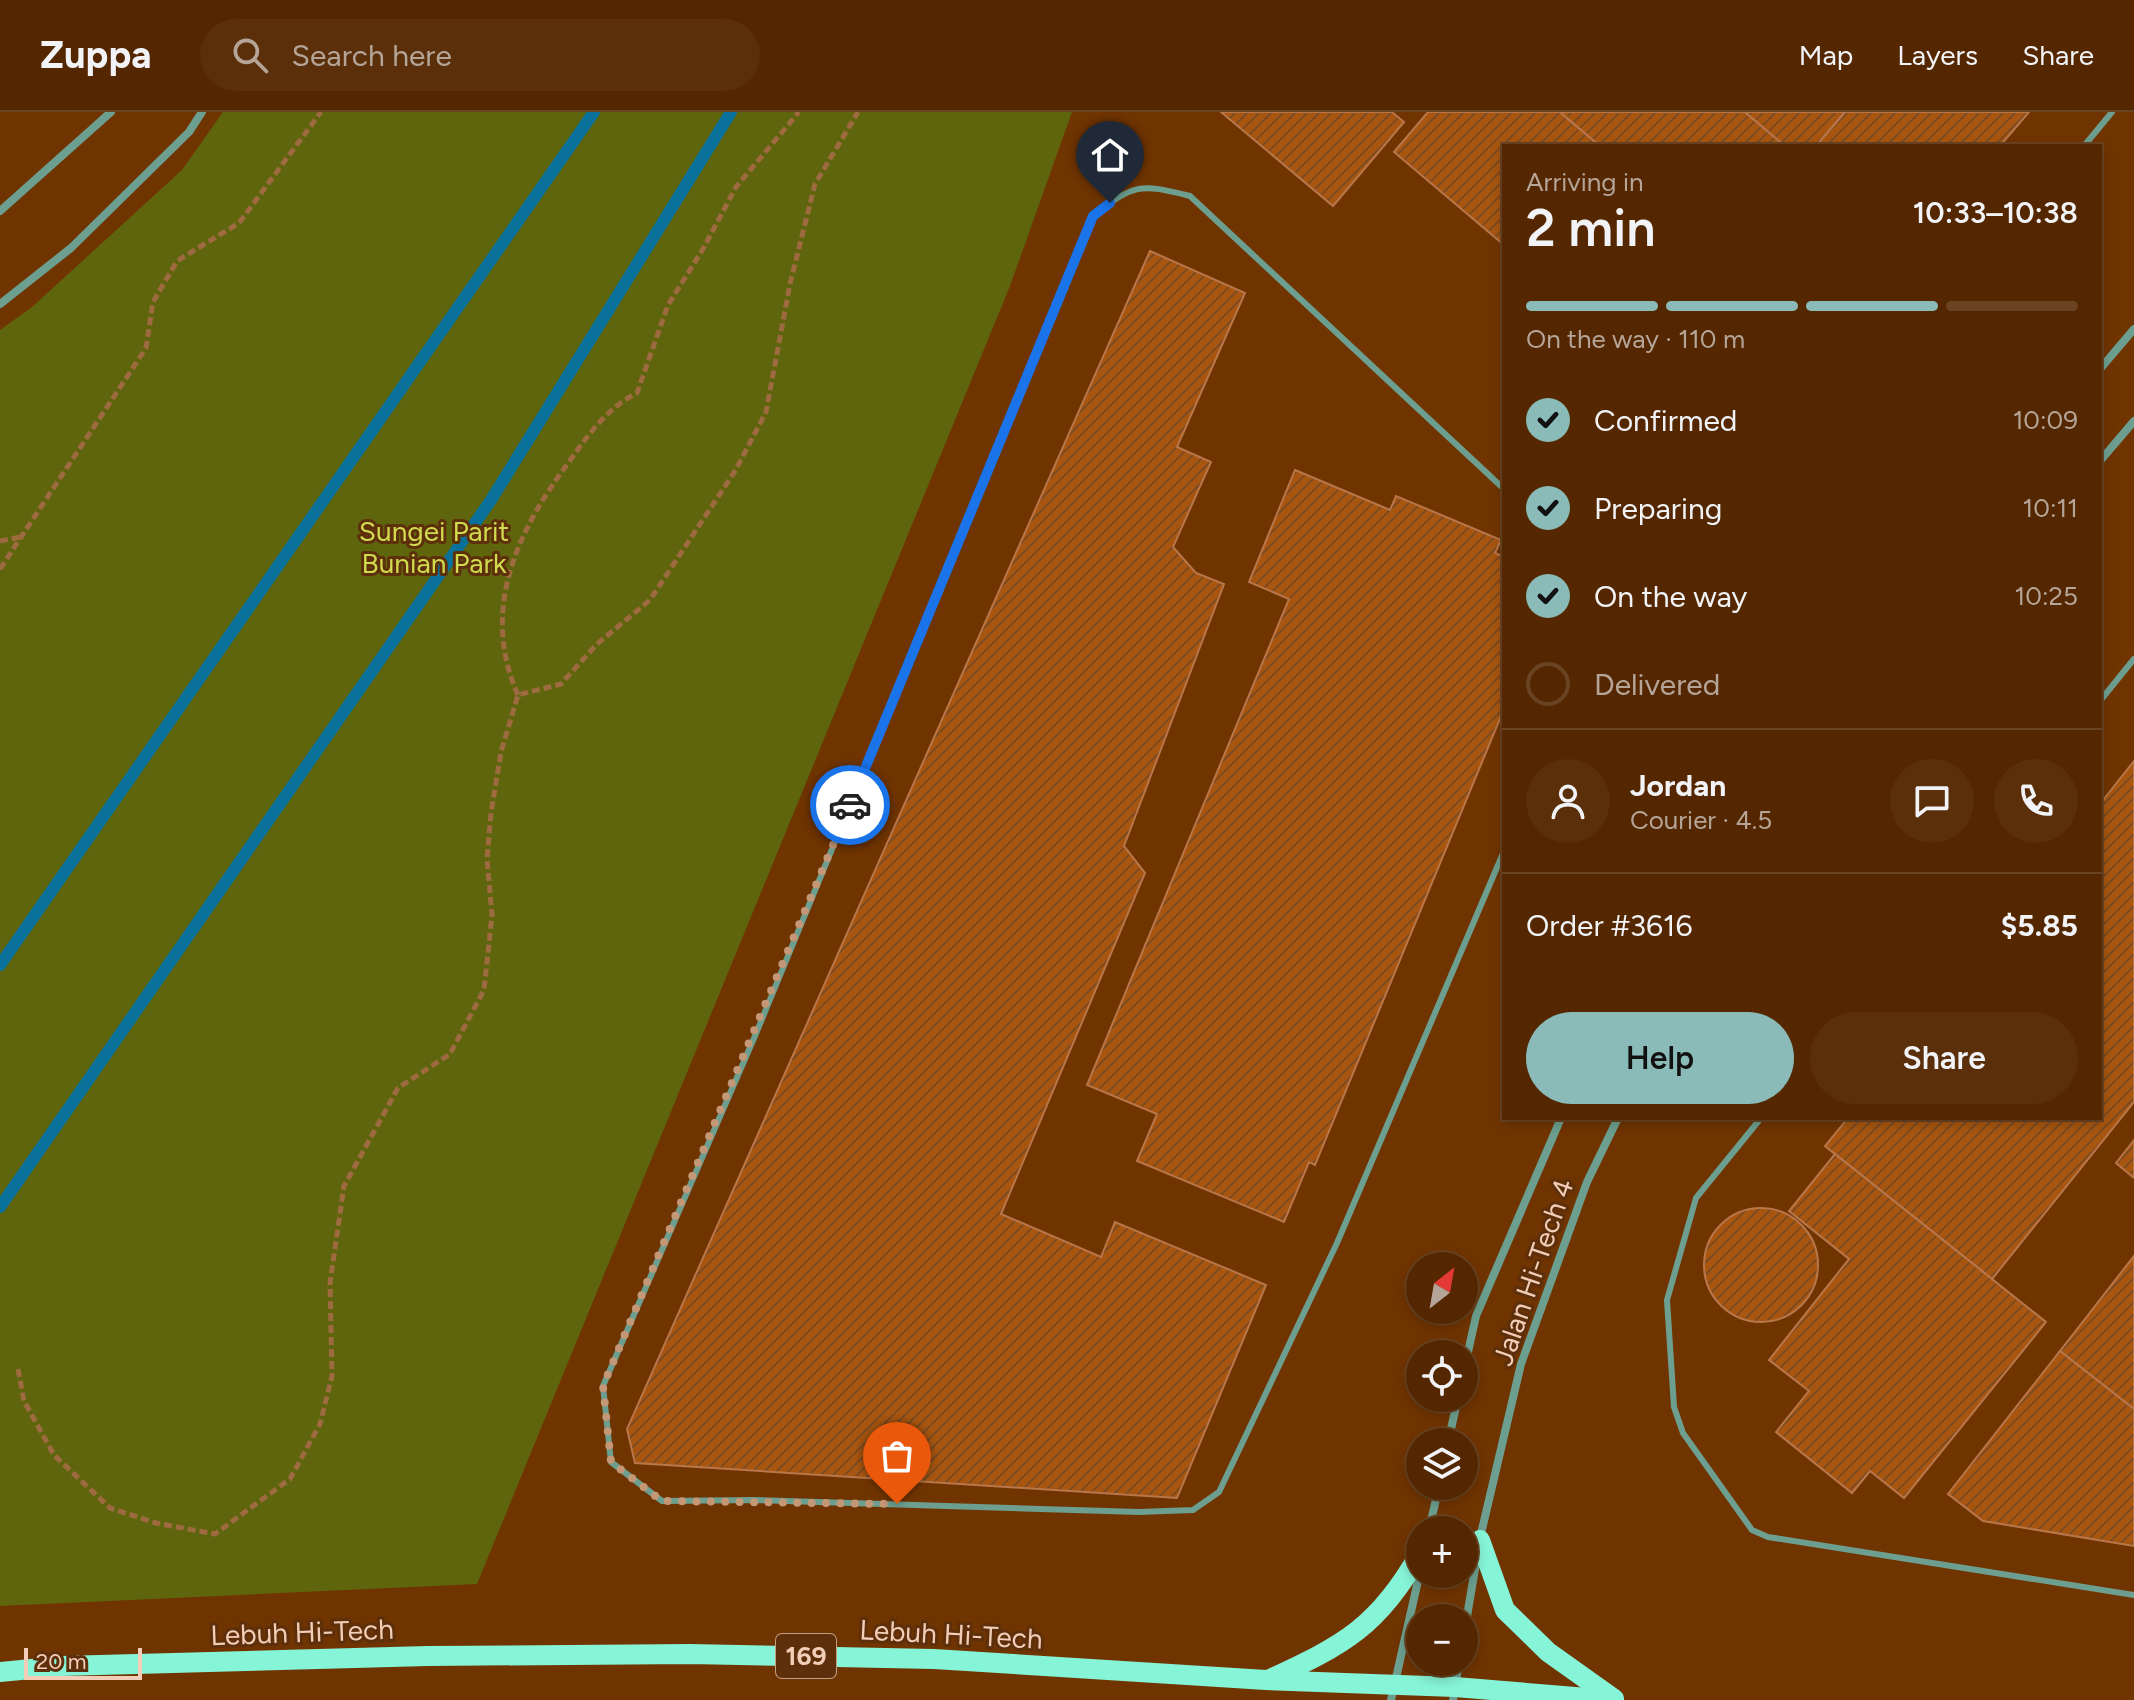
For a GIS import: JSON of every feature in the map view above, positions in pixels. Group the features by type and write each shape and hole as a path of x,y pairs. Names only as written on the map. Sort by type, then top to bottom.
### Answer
{"main road":[{"path":"1480,1540 1505,1610 1548,1652 1613,1700"},
{"path":"1266,1680 1324,1654 1366,1626 1397,1594 1406,1578"},
{"name":"Lebuh Hi-Tech","path":"0,1672 62,1666 348,1658 690,1654 934,1659 1266,1680 1394,1692 1613,1700"}],"street":[{"path":"0,211 111,112"},
{"path":"0,304 71,248 189,132 202,112"},
{"path":"2102,367 2134,329"},
{"path":"2102,459 2134,421"},
{"name":"Jalan Hi-Tech 4","path":"1471,1340 1476,1316 1560,1120"},
{"name":"Jalan Hi-Tech 4","path":"1469,1604 1480,1540 1521,1364 1587,1182 1617,1120"},
{"path":"1394,1692 1417,1588"}],"lane":[{"path":"2086,144 2112,112"},
{"path":"1502,487 1190,196 1155,187 1127,190 1093,216 755,1036 603,1386 611,1462 662,1501 752,1500 1139,1512 1193,1510 1219,1492 1337,1243 1502,856"},
{"path":"2102,699 2134,659"},
{"path":"1759,1120 1696,1198 1667,1300 1674,1407 1683,1433 1752,1530 1768,1537 2134,1595"}],"path":[{"path":"0,569 146,348 153,302 177,261 239,223 321,112"},
{"path":"18,1369 24,1401 54,1455 110,1508 156,1523 215,1534 290,1479 320,1424 332,1376 330,1283 344,1186 398,1088 450,1054 484,990 492,915 487,859 491,813 501,752 518,695 508,672 501,627 513,554 540,501 581,445 615,404 637,393 668,305 736,187 799,112"},
{"path":"518,695 561,684 597,644 650,600 735,471 766,412 790,284 815,184 858,112"},
{"path":"0,541 22,537"}],"green space":[{"name":"Sungei Parit Bunian Park","path":"223,112 1072,112 1010,286 477,1584 0,1606 0,330 32,307 182,170"}],"building":[{"path":"1221,112 1392,112 1404,122 1333,206"},
{"path":"1428,112 1560,112 1598,144 1502,144 1502,243 1394,152"},
{"path":"1560,112 1745,112 1783,144 1598,144"},
{"path":"1745,112 1845,112 1818,144 1783,144"},
{"path":"1845,112 2029,112 2002,144 1818,144"},
{"path":"1150,251 1245,293 1177,447 1211,462 1173,547 1196,573 1224,584 1124,846 1145,873 1001,1214 1101,1257 1115,1222 1266,1285 1177,1498 635,1463 627,1429"},
{"path":"1295,470 1390,510 1396,496 1501,540 1495,553 1502,556 1502,714 1315,1165 1309,1162 1284,1222 1137,1161 1157,1114 1087,1085 1289,599 1249,582"},
{"path":"2134,761 2134,1102 1992,1279 1825,1146 1846,1120 2102,1120 2102,801"},
{"path":"2134,1140 2134,1178 2116,1163"},
{"path":"1835,1154 2046,1322 1904,1498 1870,1471 1852,1493 1776,1432 1809,1391 1769,1360 1849,1259 1789,1211"},
{"path":"1761,1208 1783,1212 1802,1224 1814,1243 1818,1265 1814,1287 1802,1306 1783,1318 1761,1322 1739,1318 1720,1306 1708,1287 1704,1265 1708,1243 1720,1224 1739,1212"},
{"path":"2134,1256 2134,1409 2060,1351"},
{"path":"2060,1351 2134,1409 2134,1546 1983,1521 1948,1494"}],"waterway":[{"path":"0,965 594,112"},
{"path":"0,1207 491,500 731,112"}],"way so far":[{"path":"850,805 755,1036 603,1386 611,1462 662,1501 897,1504"}],"route":[{"path":"850,805 1093,216 1110,203"}]}
